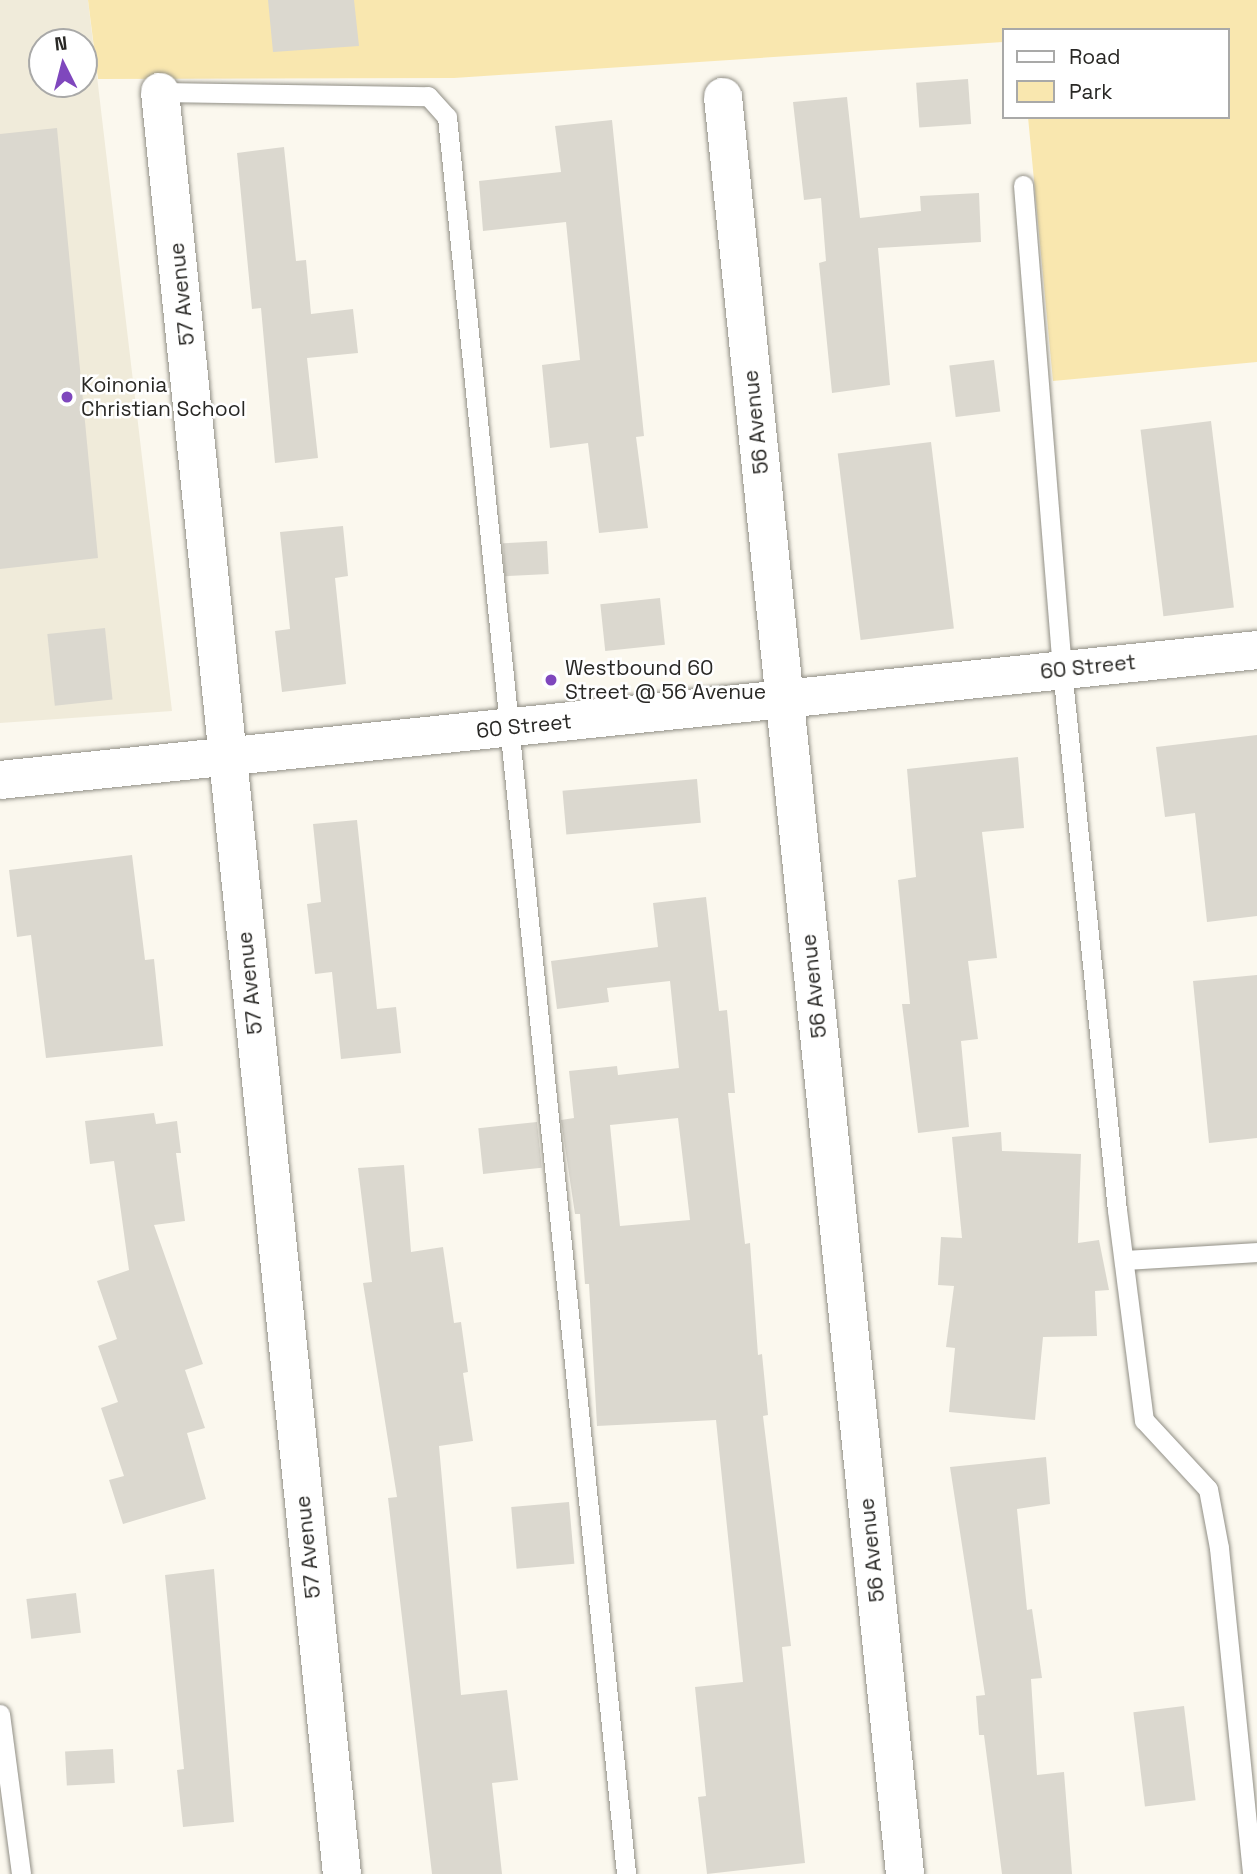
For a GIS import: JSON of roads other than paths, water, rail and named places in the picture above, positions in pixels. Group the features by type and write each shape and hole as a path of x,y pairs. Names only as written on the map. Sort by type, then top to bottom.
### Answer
{"street":[{"name":"57 Avenue","path":"160,92 213,582 227,757 342,1874"},
{"name":"56 Avenue","path":"723,97 905,1874"},
{"name":"60 Street","path":"0,780 1257,650"}],"lane":[{"path":"160,92 428,96 447,117 626,1874"},
{"path":"1023,185 1062,669 1117,1210 1126,1260 1144,1420 1208,1489 1219,1548 1252,1874"},
{"path":"1126,1260 1257,1252"},
{"path":"0,1714 21,1874"}],"place":[{"name":"Koinonia Christian School","path":"67,397"},
{"name":"Westbound 60 Street @ 56 Avenue","path":"551,680"}]}
